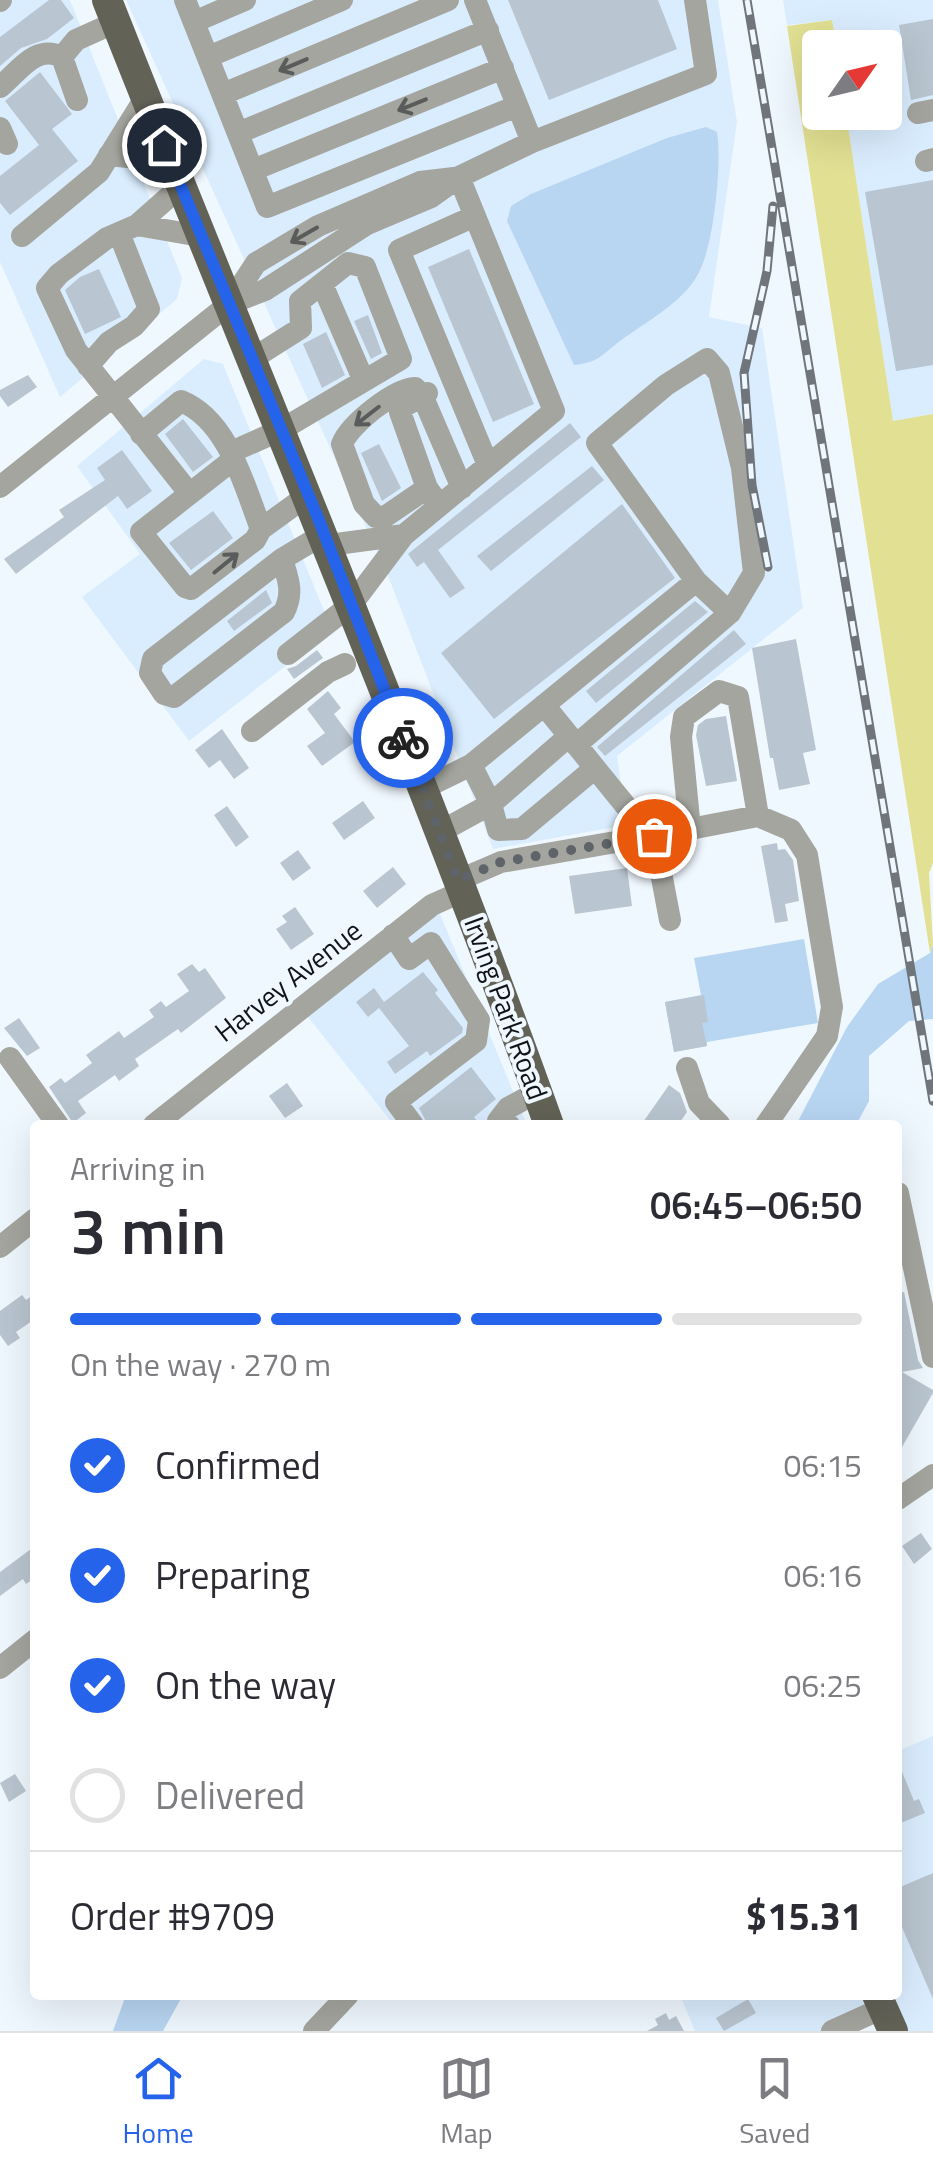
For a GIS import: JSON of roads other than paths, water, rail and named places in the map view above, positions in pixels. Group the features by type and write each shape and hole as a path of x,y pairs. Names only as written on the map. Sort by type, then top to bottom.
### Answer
{"main road":[{"name":"Irving Park Road","path":"111,11 352,604 461,885 490,963 493,1015 539,1115"}],"street":[{"path":"245,0 190,11 267,207 517,106"},
{"path":"208,57 342,0"},
{"path":"223,94 448,0"},
{"path":"476,0 532,142"},
{"path":"0,487 229,304 256,262 318,226 420,182 459,177 532,142 706,74 695,0"},
{"path":"62,57 111,11"},
{"path":"238,133 488,30"},
{"path":"0,87 40,53 50,51 62,57 77,100"},
{"path":"253,170 502,68"},
{"path":"22,236 99,172 146,98"},
{"path":"109,155 137,158 176,178 128,229 59,274 47,288 76,350 189,492"},
{"path":"459,177 554,411 462,488 386,516 376,516 364,504 342,444 347,432 402,389 415,388 422,395 462,488"},
{"path":"476,216 399,250 488,466"},
{"path":"128,229 200,236"},
{"path":"88,366 149,308 128,229"},
{"path":"252,359 301,328 300,301 348,263 366,267 400,358 232,455 141,532 184,587 191,589 308,495"},
{"path":"322,284 363,379"},
{"path":"438,833 491,804 730,613 754,573 742,468 719,373 707,359 666,385 597,443 696,580 730,613"},
{"path":"433,497 400,412 422,395 454,383"},
{"path":"141,434 180,402 196,408 232,455 261,529"},
{"path":"288,654 352,604 433,497"},
{"path":"282,559 291,588 284,612 174,697 164,694 150,673 153,659 282,559 326,540 404,535"},
{"path":"422,789 471,765 696,580"},
{"path":"252,731 328,672 345,664"},
{"path":"690,829 680,737 684,717 720,691 738,697 758,816 780,822 791,830 807,854 832,1006 826,1036 769,1120"},
{"path":"544,705 653,836 670,920"},
{"path":"471,765 491,804 498,830 522,829 595,768"},
{"name":"Harvey Avenue","path":"160,1120 432,905 501,862 758,816"},
{"path":"522,829 530,857"},
{"path":"393,935 409,959 431,943 454,980 493,1015 476,1041 396,1102 410,1120"},
{"path":"454,980 490,963"},
{"path":"10,1058 54,1120"},
{"path":"686,1068 699,1103 715,1120"},
{"path":"504,1120 508,1108 539,1115"},
{"path":"902,1213 933,1357"},
{"path":"0,1247 30,1223"},
{"path":"902,1497 933,1475"},
{"path":"0,1668 30,1644"},
{"path":"314,2031 343,2000"},
{"path":"832,2031 884,2011"}],"railway":[{"path":"747,0 933,1101"},
{"path":"768,567 752,485 744,373 767,271 773,206"}]}
